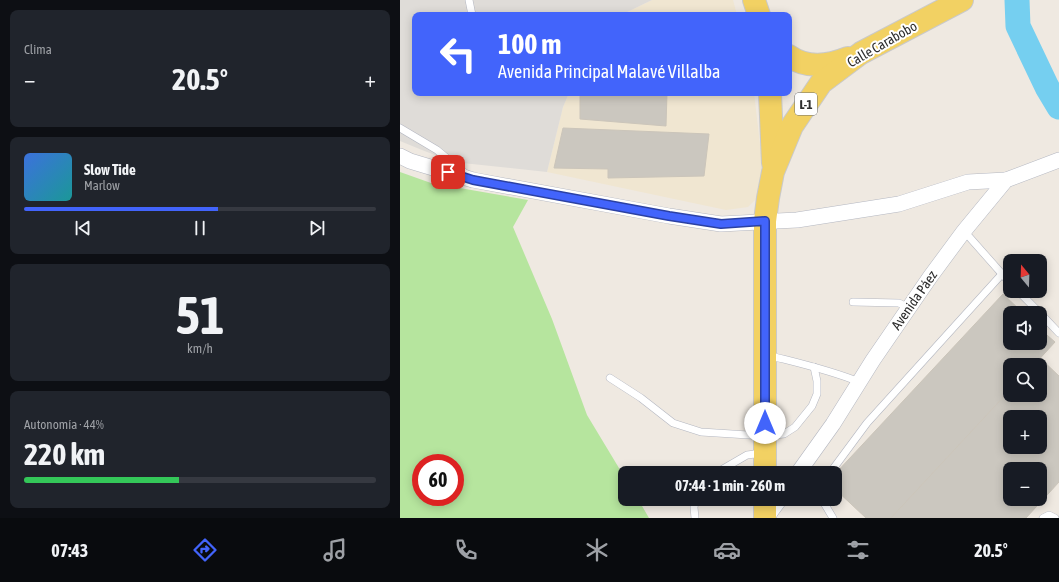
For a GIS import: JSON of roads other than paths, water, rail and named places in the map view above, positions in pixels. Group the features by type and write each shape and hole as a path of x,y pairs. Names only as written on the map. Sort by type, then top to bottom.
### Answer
{"main road":[{"path":"754,0 757,12"},
{"name":"Calle Carabobo","path":"765,454 765,221 773,172 792,126 821,82 861,53 962,0"},
{"name":"L-1","path":"792,58 797,62 817,65 838,62 861,53"},
{"name":"L-1","path":"770,96 773,172"},
{"path":"765,506 766,518"}],"street":[{"path":"400,156 410,161 473,180 669,216 721,224 797,220 899,204 968,182 1006,180"},
{"name":"Avenida Páez","path":"803,466 834,424 859,382 909,308 964,231 1006,180 1059,160"},
{"path":"766,518 775,506"}],"lane":[{"path":"469,0 471,12"},
{"path":"400,128 437,150 473,180"},
{"path":"835,466 867,423 1002,274 964,231"},
{"path":"1025,298 1033,306"},
{"path":"853,302 899,303 909,308"},
{"path":"1047,320 1059,332"},
{"path":"764,355 814,366 859,382"},
{"path":"728,466 747,455 765,454 784,434 796,427 812,406 817,394 817,381 814,366"},
{"path":"610,378 641,398 673,423 765,454"},
{"path":"694,506 695,518"},
{"path":"826,506 832,518"},
{"path":"1043,518 1049,515 1055,518"}],"waterway":[{"path":"1017,0 1018,26 1047,87 1059,107"}]}
